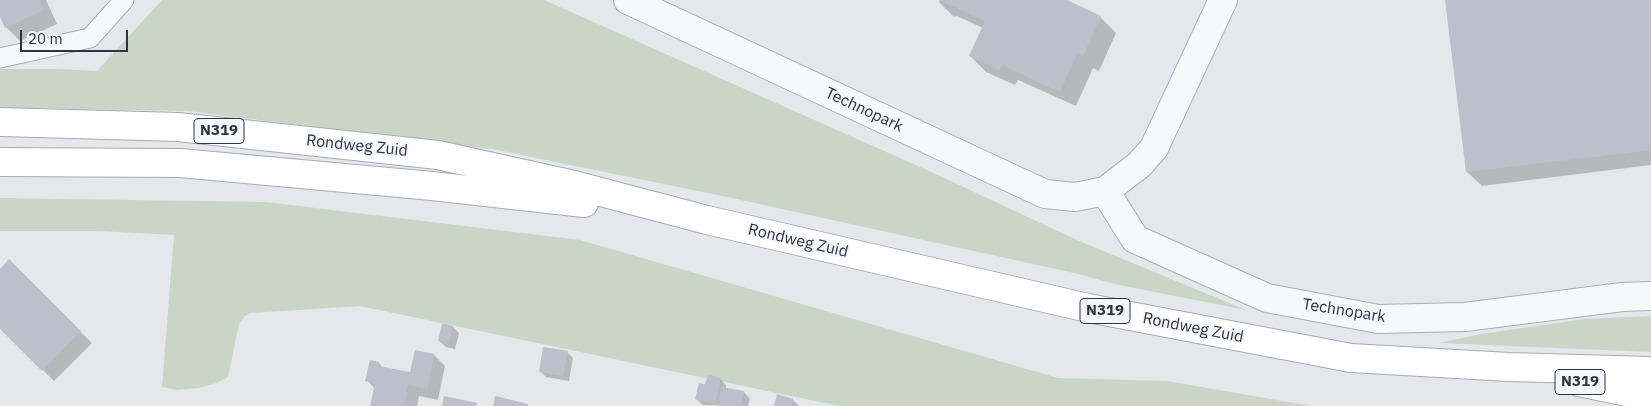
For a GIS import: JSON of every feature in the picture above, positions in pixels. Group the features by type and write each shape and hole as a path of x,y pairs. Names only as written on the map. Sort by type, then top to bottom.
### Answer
{"main road":[{"name":"Rondweg Zuid","path":"0,122 178,127 438,155 574,185 707,220 1088,308 1351,358 1509,367 1651,371"},
{"name":"Rondweg Zuid","path":"0,162 180,163 432,186 707,220"},
{"name":"Rondweg Zuid","path":"1509,367 1651,397"}],"street":[{"name":"Technopark","path":"628,0 1045,194 1075,197 1105,191 1139,165 1154,148 1223,0"},
{"name":"Technopark","path":"1105,191 1135,239 1267,298 1360,316 1378,319 1465,317 1622,297 1651,296"}],"lane":[{"path":"0,58 90,38 124,0"}],"green space":[{"path":"162,0 544,0 927,170 1077,240 1246,310 1119,285 1074,273 732,198 497,150 188,111 0,108 0,69 97,71"},
{"path":"0,198 266,202 580,240 1058,378 1167,381 1311,406 839,406 360,306 251,313 245,316 239,324 228,377 217,383 199,388 176,390 162,387 174,235 99,231 0,231"},
{"path":"1651,316 1651,352 1439,343 1481,334 1585,319"}],"building":[{"path":"0,0 39,0 44,10 5,28 0,17"},
{"path":"939,0 1067,0 1101,16 1083,56 1077,53 1060,92 1002,65 999,70 969,56 985,21"},
{"path":"1445,0 1651,0 1651,150 1466,172"},
{"path":"9,259 81,331 42,371 0,329 0,269"},
{"path":"442,323 453,326 449,343 438,341"},
{"path":"543,347 568,351 563,376 539,372"},
{"path":"415,350 434,354 427,389 408,385 404,406 370,406 375,383 365,381 370,360 379,362 379,366 410,372"},
{"path":"708,375 721,377 715,404 695,399 699,383 705,384"},
{"path":"722,387 744,391 741,406 718,406"},
{"path":"777,394 793,399 791,406 774,406"},
{"path":"444,396 477,403 476,406 442,406"},
{"path":"495,396 528,404 528,406 493,406"}]}
